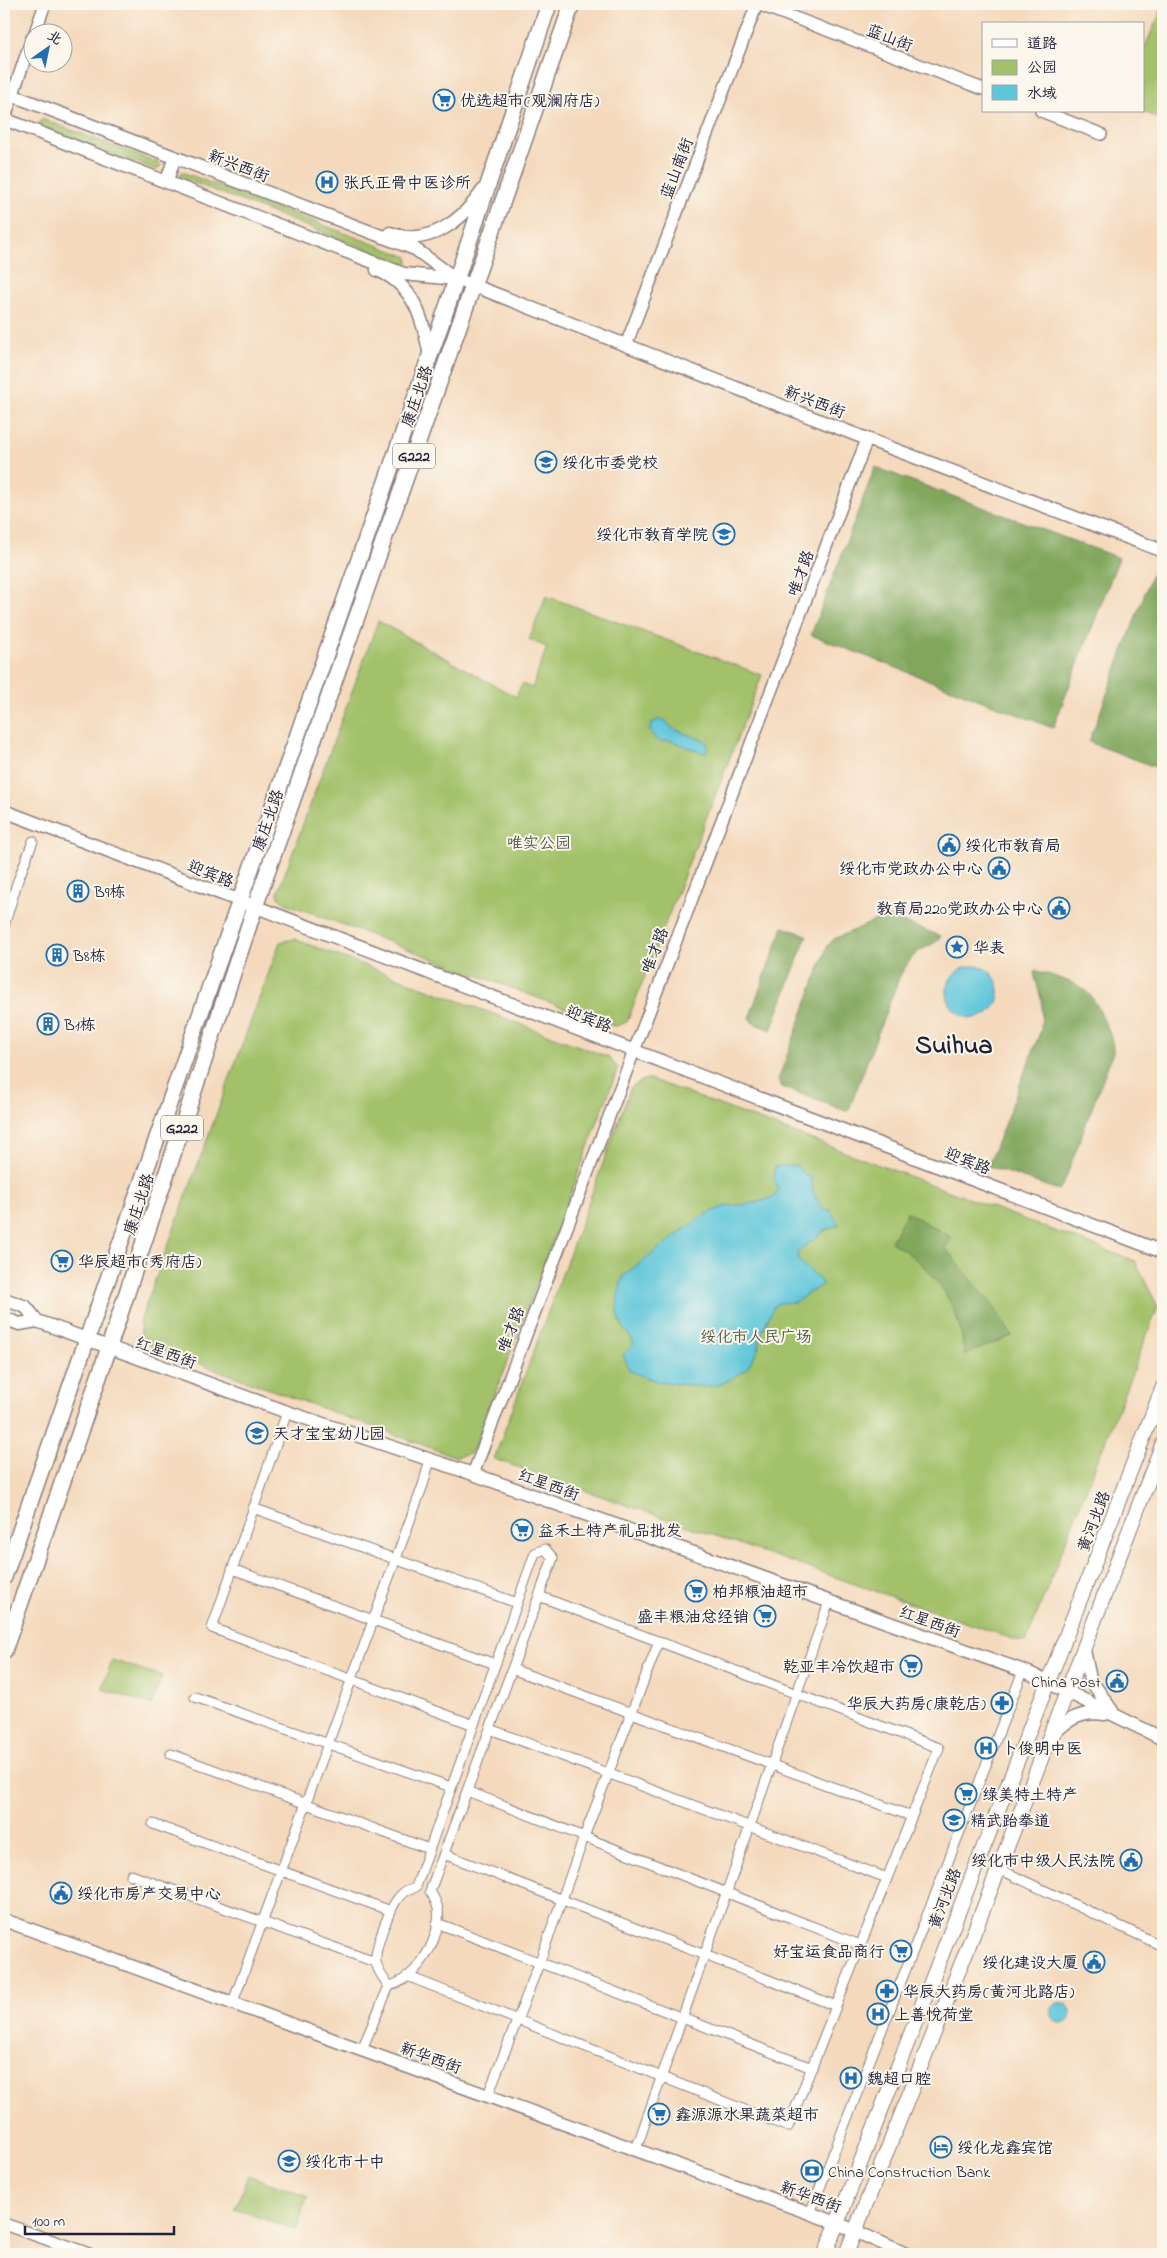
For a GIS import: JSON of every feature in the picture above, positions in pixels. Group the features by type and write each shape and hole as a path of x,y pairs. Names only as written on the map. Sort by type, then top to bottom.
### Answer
{"highway":[{"name":"康庄北路","path":"4,1577 430,356 485,187 549,4"},
{"name":"康庄北路","path":"4,1651 108,1348 255,907 472,284 572,4"}],"main road":[{"name":"新兴西街","path":"8,94 311,211 415,249 456,279"},
{"name":"新兴西街","path":"4,119 304,233 404,274 456,279 472,284 867,439 1163,551"},
{"path":"166,180 175,157"},
{"path":"311,211 339,215 397,236 421,236 446,228 457,220 485,187"},
{"path":"304,233 332,252 382,272 399,283 409,293 417,307 424,325 430,356"},
{"name":"迎宾路","path":"4,811 632,1052 1163,1252"},
{"name":"红星西街","path":"4,1299 26,1307 37,1321"},
{"name":"红星西街","path":"4,1318 19,1324 37,1321 287,1412 473,1474 1022,1671 1122,1718"},
{"name":"黄河北路","path":"846,2254 846,2227 1048,1682 1163,1387"},
{"name":"黄河北路","path":"825,2254 846,2227 999,1869 1163,1443"},
{"path":"1084,1650 1087,1671 1094,1689 1111,1710 1122,1718 1163,1739"},
{"path":"1047,1743 1065,1723 1086,1712 1122,1718"},
{"name":"新华西街","path":"4,1920 810,2213 906,2254"}],"street":[{"path":"39,22 45,4"},
{"name":"蓝山街","path":"757,4 982,89"},
{"name":"蓝山南街","path":"626,345 757,4"},
{"path":"4,119 8,94 22,61"},
{"path":"1045,112 1101,134"},
{"name":"唯才路","path":"473,1474 632,1052 867,439"},
{"path":"4,926 17,882 34,841"},
{"path":"287,1412 212,1628 474,1725"},
{"path":"233,2002 423,1485 430,1459"},
{"path":"254,1508 517,1602"},
{"path":"362,2049 390,1986 399,1983 407,1976 427,1951 434,1938 438,1908 430,1891 552,1558 545,1549 535,1553 416,1887 402,1892 391,1911 379,1942 376,1962 381,1976 390,1986"},
{"path":"232,1569 495,1664"},
{"path":"407,1976 788,2128 939,1748 539,1596"},
{"path":"636,2149 829,1602"},
{"path":"488,2095 518,2020 584,1837 659,1642"},
{"path":"512,1669 911,1816"},
{"path":"810,2213 1022,1671"},
{"path":"195,1697 451,1787"},
{"path":"490,1729 887,1878"},
{"path":"170,1754 429,1849"},
{"path":"467,1792 860,1945"},
{"path":"152,1824 391,1911"},
{"path":"444,1854 836,2006"},
{"path":"999,1869 1160,1946"},
{"path":"131,1875 376,1962"},
{"path":"437,1923 812,2068"},
{"path":"4,2224 89,2254"}],"green space":[{"path":"1163,6 1163,120 1143,112 1144,49"},
{"path":"42,119 159,163 161,166 157,170 39,126 39,122"},
{"path":"182,172 408,257 408,262 405,264 182,178 179,175"},
{"path":"875,467 1119,558 1053,728 811,635"},
{"path":"1153,571 1163,575 1163,770 1089,742"},
{"name":"唯实公园","path":"546,596 762,675 627,1022 616,1026 285,903 279,898 278,892 378,621 516,697 522,684 532,688 547,647 529,640"},
{"path":"886,916 941,936 937,941 915,955 901,974 848,1112 782,1087 778,1080 828,945 834,939"},
{"path":"783,927 807,935 771,1030 753,1023 749,1018"},
{"path":"294,939 608,1057 618,1068 475,1447 471,1453 456,1457 151,1346 141,1335 140,1321 280,942"},
{"path":"1035,970 1070,982 1086,991 1099,1009 1110,1033 1113,1045 1113,1052 1063,1185 1058,1190 988,1166 1041,1030 1042,1002 1034,974"},
{"name":"绥化市人民广场","path":"650,1079 1135,1261 1158,1307 1026,1642 494,1459 631,1087 643,1080"},
{"path":"907,1212 952,1238 945,1248 992,1304 1012,1336 964,1355 958,1320 942,1289 920,1263 906,1251 891,1242"},
{"path":"112,1660 162,1676 152,1705 102,1689"},
{"path":"248,2175 308,2197 296,2230 235,2209"}],"water":[{"path":"657,720 665,720 672,728 707,742 708,750 704,753 668,740 662,742 656,740 650,731 651,724"},
{"path":"968,966 978,966 987,970 995,978 999,992 995,1006 987,1014 978,1018 968,1018 959,1014 951,1006 947,997 947,987 951,978 959,970"},
{"path":"796,1165 804,1174 812,1178 813,1192 822,1208 830,1210 839,1225 825,1230 797,1253 798,1260 823,1284 795,1302 780,1303 774,1306 762,1332 758,1350 746,1370 722,1384 704,1387 659,1382 630,1371 623,1355 634,1344 622,1325 618,1313 620,1286 624,1275 702,1216 723,1207 755,1203 774,1197 778,1190 774,1179 775,1167"},
{"path":"1057,2003 1065,2003 1071,2009 1071,2017 1065,2023 1057,2023 1051,2017 1051,2009"}],"place":[{"name":"优选超市(观澜府店)","path":"444,100"},
{"name":"张氏正骨中医诊所","path":"327,182"},
{"name":"绥化市委党校","path":"546,462"},
{"name":"绥化市教育学院","path":"724,534"},
{"name":"绥化市教育局","path":"949,845"},
{"name":"绥化市党政办公中心","path":"999,868"},
{"name":"B9栋","path":"78,891"},
{"name":"教育局220党政办公中心","path":"1059,908"},
{"name":"华表","path":"957,947"},
{"name":"B8栋","path":"57,955"},
{"name":"B1栋","path":"48,1024"},
{"name":"华辰超市(秀府店)","path":"62,1261"},
{"name":"天才宝宝幼儿园","path":"257,1433"},
{"name":"益禾土特产礼品批发","path":"522,1530"},
{"name":"柏邦粮油超市","path":"696,1591"},
{"name":"盛丰粮油总经销","path":"765,1616"},
{"name":"乾亚丰冷饮超市","path":"911,1666"},
{"name":"China Post","path":"1117,1681"},
{"name":"华辰大药房(康乾店)","path":"1002,1703"},
{"name":"卜俊明中医","path":"986,1748"},
{"name":"绿美特土特产","path":"966,1794"},
{"name":"精武跆拳道","path":"954,1820"},
{"name":"绥化市中级人民法院","path":"1131,1860"},
{"name":"绥化市房产交易中心","path":"61,1893"},
{"name":"好宝运食品商行","path":"901,1951"},
{"name":"绥化建设大厦","path":"1094,1962"},
{"name":"华辰大药房(黄河北路店)","path":"887,1991"},
{"name":"上善悦荷堂","path":"878,2014"},
{"name":"魏超口腔","path":"851,2078"},
{"name":"鑫源源水果蔬菜超市","path":"659,2114"},
{"name":"绥化龙鑫宾馆","path":"941,2147"},
{"name":"绥化市十中","path":"289,2161"},
{"name":"China Construction Bank","path":"812,2171"}],"district":[{"name":"Suihua","path":"954,1044"}]}
